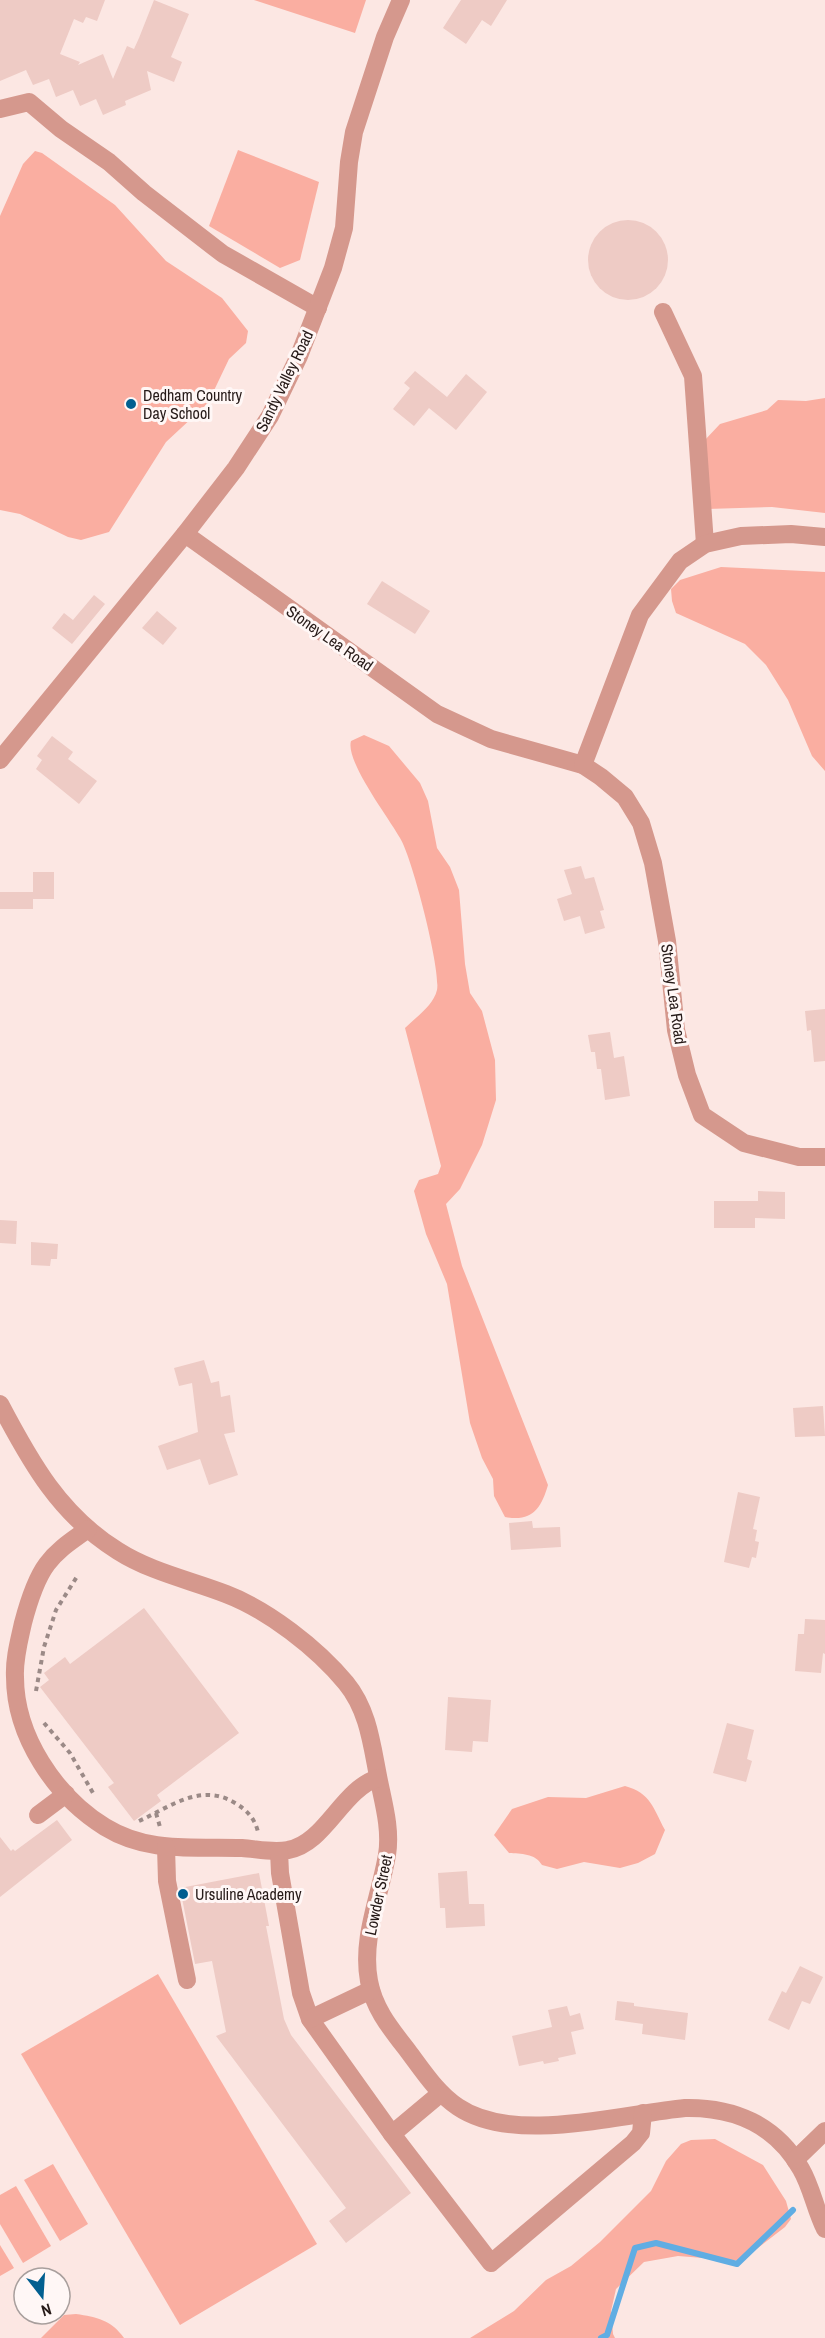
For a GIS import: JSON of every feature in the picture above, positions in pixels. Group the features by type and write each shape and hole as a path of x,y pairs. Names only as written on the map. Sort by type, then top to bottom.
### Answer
{"street":[{"name":"Sandy Valley Road","path":"0,760 185,534 236,468 270,416 299,356 333,268 344,228 349,162 354,132 378,57 401,0"},
{"path":"0,109 29,102 61,129 109,162 144,193 223,254 318,308"},
{"path":"663,312 693,376 705,544"},
{"name":"Stoney Lea Road","path":"185,534 437,714 491,739 582,765 625,797 641,823 653,863 667,941 676,1030 687,1075 702,1115 744,1143 799,1157 825,1157"},
{"path":"582,765 640,615 680,561 705,544 741,536 791,534 825,537"},
{"name":"Lowder Street","path":"0,1404 43,1480 63,1506 88,1529 107,1544 136,1561 246,1603 290,1632 333,1669 352,1692 367,1725 387,1817 388,1842 367,1946 367,1968 371,1990 388,2025 441,2093 463,2110 495,2121 517,2125 562,2124 702,2107 732,2112 758,2124 795,2160 806,2178 825,2229"},
{"path":"88,1529 59,1550 45,1566 27,1607 18,1646 15,1675 15,1690 25,1732 51,1775 66,1794 106,1827 128,1837 166,1847 279,1851 294,1849 307,1841 330,1820 358,1787 378,1778"},
{"path":"38,1815 66,1794"},
{"path":"166,1847 167,1881 187,1980"},
{"path":"279,1851 280,1873 301,1993 310,2019 392,2134 490,2263 633,2143 641,2133 643,2113"},
{"path":"310,2019 371,1990"},
{"path":"392,2134 441,2093"},
{"path":"795,2160 825,2131"}],"path":[{"path":"34,1701 44,1647 56,1610 78,1575"},
{"path":"41,1717 70,1753 96,1798"},
{"path":"134,1823 183,1800 206,1793 228,1798 245,1809 256,1825 260,1836"}],"shaded area":[{"path":"254,0 366,0 355,33"},
{"path":"238,150 319,182 300,260 280,268 209,226"},
{"path":"35,151 42,153 115,205 166,261 222,298 248,331 246,343 229,359 208,403 166,442 109,532 81,540 68,537 20,514 0,510 0,216 23,164"},
{"path":"825,398 825,513 772,507 707,509 704,441 720,424 767,410 778,400 806,401"},
{"path":"721,567 825,572 825,771 812,756 788,700 766,665 745,644 676,613 671,589 680,580"},
{"path":"364,735 389,746 420,783 428,801 437,848 450,867 459,890 465,964 470,993 482,1011 495,1060 496,1100 482,1145 460,1189 446,1204 462,1266 548,1485 542,1501 534,1512 522,1517 505,1517 494,1496 493,1479 482,1458 470,1423 447,1284 426,1234 414,1191 419,1180 438,1174 441,1166 405,1028 432,1001 437,990 437,978 424,913 405,849 361,775 351,750 351,741"},
{"path":"625,1786 646,1797 665,1830 655,1854 638,1863 620,1868 584,1862 557,1869 542,1865 532,1856 509,1853 494,1835 512,1809 548,1797 586,1798"},
{"path":"158,1974 317,2244 180,2325 21,2054"},
{"path":"715,2139 763,2165 786,2201 791,2219 785,2227 741,2261 678,2256 644,2262 616,2289 611,2311 615,2338 470,2338 514,2311 546,2280 571,2266 600,2242 651,2191 666,2161 681,2144 691,2140"},
{"path":"53,2164 88,2224 60,2241 24,2180"},
{"path":"16,2186 51,2246 23,2263 0,2224 0,2195"},
{"path":"0,2245 13,2266 12,2269 0,2276"},
{"path":"72,2314 103,2320 114,2327 124,2338 41,2338 53,2326 72,2326"}],"building":[{"path":"0,0 105,0 97,21 86,17 83,23 74,19 60,54 80,62 78,65 103,54 113,79 127,46 134,49 154,0 189,14 171,57 182,62 174,82 147,71 151,90 125,101 126,105 103,115 96,99 80,106 73,90 56,97 49,79 33,85 26,70 0,81"},
{"path":"461,0 507,0 491,26 482,20 466,44 443,28"},
{"path":"628,220 643,223 656,232 665,245 668,260 665,275 656,288 643,297 628,300 613,297 600,288 591,275 588,260 591,245 600,232 613,223"},
{"path":"415,371 447,397 466,374 487,392 456,430 429,408 414,426 393,409 410,388 404,383"},
{"path":"382,581 430,611 415,634 367,604"},
{"path":"94,595 105,604 72,644 52,628 64,613 73,620"},
{"path":"157,611 177,628 163,645 142,628"},
{"path":"52,736 73,752 68,759 97,781 79,804 36,769 42,760 37,756"},
{"path":"581,866 585,879 594,877 604,910 600,911 605,928 585,934 580,916 564,921 557,899 572,894 564,870"},
{"path":"33,872 54,872 54,899 33,899 33,909 0,909 0,892 33,892"},
{"path":"825,1009 825,1061 814,1062 811,1030 807,1031 805,1011"},
{"path":"610,1032 614,1058 624,1056 630,1096 605,1100 601,1069 597,1069 595,1052 591,1052 588,1035"},
{"path":"758,1191 785,1192 785,1219 755,1218 755,1228 714,1228 714,1201 758,1201"},
{"path":"0,1220 17,1221 16,1244 0,1243"},
{"path":"31,1242 58,1244 57,1259 51,1259 50,1266 31,1265"},
{"path":"204,1360 211,1383 219,1381 221,1397 230,1395 235,1432 224,1434 238,1475 209,1485 200,1459 167,1470 158,1446 198,1432 192,1383 179,1386 174,1368"},
{"path":"823,1406 825,1436 795,1437 793,1408"},
{"path":"738,1492 760,1497 753,1529 757,1530 755,1541 759,1542 756,1558 752,1557 749,1568 724,1562"},
{"path":"532,1521 533,1528 560,1527 561,1547 511,1550 509,1523"},
{"path":"144,1608 239,1733 157,1795 161,1801 134,1821 108,1787 114,1783 40,1687 49,1680 44,1673 65,1657 70,1664"},
{"path":"805,1619 825,1620 825,1654 823,1653 821,1673 795,1671 798,1634 804,1634"},
{"path":"448,1697 491,1700 488,1742 473,1741 472,1752 445,1750"},
{"path":"727,1723 754,1730 747,1759 752,1761 746,1782 713,1773"},
{"path":"57,1820 72,1840 0,1897 0,1837 11,1851 13,1849 15,1851"},
{"path":"467,1871 469,1904 484,1904 485,1926 446,1928 445,1908 440,1908 438,1873"},
{"path":"259,1873 269,1926 266,1926 284,2019 291,2035 411,2193 346,2243 329,2221 346,2208 216,2036 226,2032 212,1961 195,1964 180,1888"},
{"path":"800,1966 823,1977 810,2004 802,2001 789,2030 768,2020 782,1991 786,1993"},
{"path":"617,2001 634,2003 634,2006 688,2013 685,2040 642,2034 643,2024 615,2020"},
{"path":"567,2006 570,2016 580,2013 584,2029 571,2032 576,2054 558,2058 559,2061 544,2064 543,2061 519,2066 512,2036 552,2027 548,2010"}],"waterway":[{"path":"601,2338 607,2335 635,2248 656,2243 737,2264 793,2210"}],"place":[{"name":"Dedham Country Day School","path":"131,404"},
{"name":"Ursuline Academy","path":"183,1894"}]}
